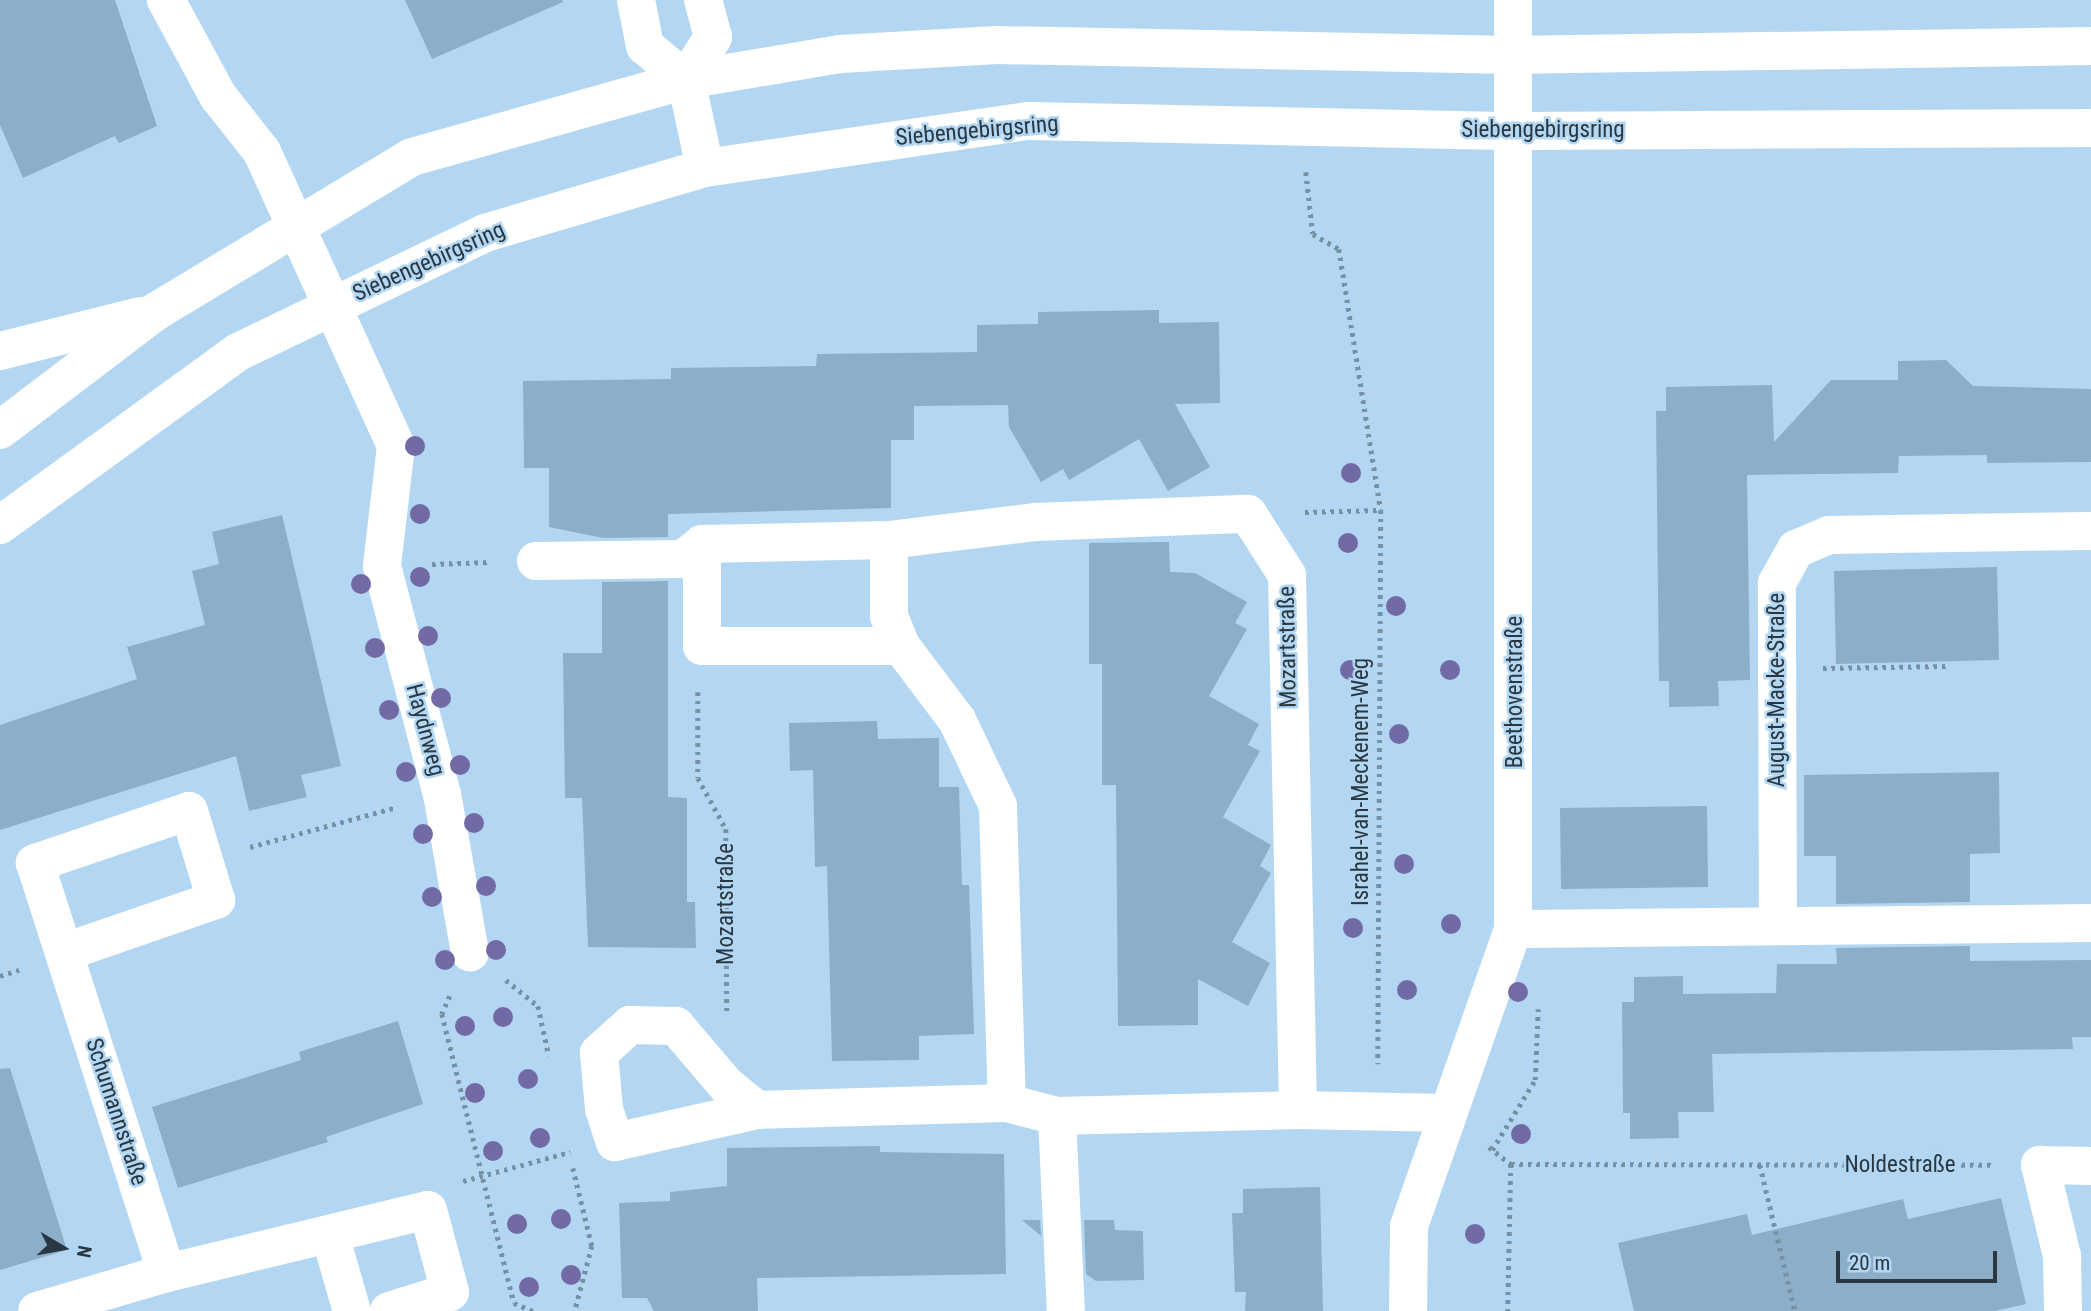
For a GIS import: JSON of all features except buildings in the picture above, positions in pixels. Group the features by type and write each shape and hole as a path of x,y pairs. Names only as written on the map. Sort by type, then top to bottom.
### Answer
{"street":[{"name":"Haydnweg","path":"166,0 218,96 262,152 356,364 396,446 382,566 442,794 470,953"},
{"path":"636,0 645,46 686,80 705,168"},
{"path":"686,80 713,37 703,0"},
{"name":"Beethovenstraße","path":"1408,1311 1409,1226 1513,929 1513,0"},
{"path":"0,430 155,312 412,157 686,80 840,54 997,45 1513,55 2091,46"},
{"name":"Siebengebirgsring","path":"0,525 238,352 485,233 705,168 1028,121 1514,131 2091,128"},
{"path":"0,351 155,312"},
{"path":"536,561 683,559 702,544 889,540 1035,522 1248,514"},
{"name":"Mozartstraße","path":"1248,514 1286,575 1298,1110"},
{"name":"August-Macke-Straße","path":"1778,925 1777,583 1796,549 1829,535 2091,531"},
{"path":"889,540 888,616 901,646 957,720 998,806 1007,1103"},
{"path":"702,544 702,646 901,646"},
{"name":"Schumannstraße","path":"65,952 216,900 189,811 35,863 167,1273"},
{"path":"1513,929 2091,923"},
{"path":"757,1110 727,1086 676,1026 630,1025 599,1053 604,1109 615,1142 757,1110 1007,1103 1057,1116 1298,1110 1447,1113"},
{"path":"1057,1116 1066,1311"},
{"path":"2063,1311 2062,1256 2040,1165 2091,1166"},
{"path":"37,1311 167,1273 330,1236 428,1210 450,1292 389,1311"},
{"path":"330,1236 352,1311"}],"path":[{"name":"Israhel-van-Meckenem-Weg","path":"1307,204 1313,234 1339,249 1381,510 1376,1062 1383,1069"},
{"path":"1248,514 1381,510"},
{"path":"382,566 536,561"},
{"name":"Mozartstraße","path":"702,646 696,717 698,778 726,829 727,1086"},
{"path":"1776,668 1948,666"},
{"path":"205,859 442,794"},
{"path":"470,953 442,1014 514,1303 533,1311"},
{"path":"1492,1150 1535,1080 1538,999"},
{"path":"1447,1113 1511,1164 1508,1311"},
{"path":"428,1210 449,1185 615,1142"},
{"name":"Noldestraße","path":"1511,1164 2040,1165"},
{"path":"1760,1165 1796,1311"}]}
